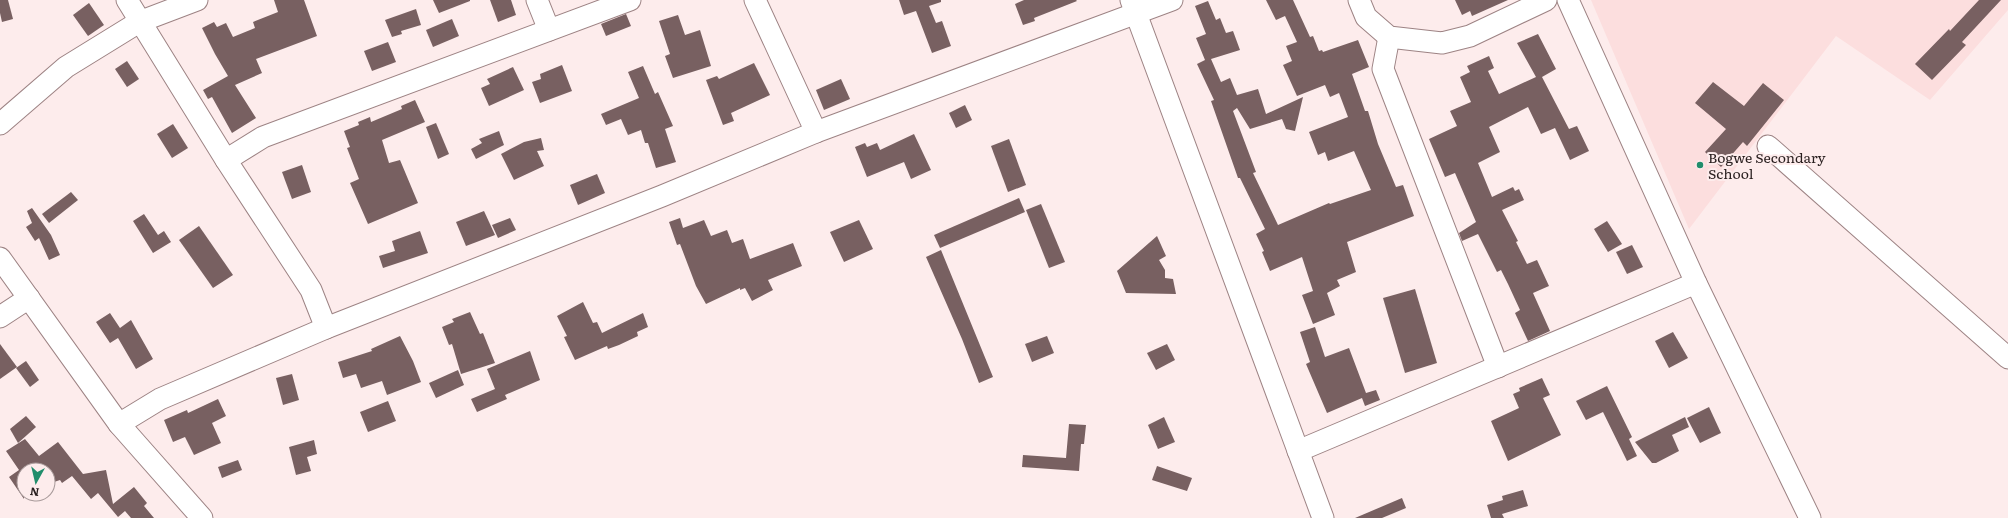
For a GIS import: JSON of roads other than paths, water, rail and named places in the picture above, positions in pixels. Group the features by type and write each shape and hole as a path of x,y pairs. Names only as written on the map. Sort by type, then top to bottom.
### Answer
{"street":[{"path":"127,0 139,22 226,160 311,290 326,328"},
{"path":"0,124 66,67 139,22 197,0"},
{"path":"537,0 549,30"},
{"path":"226,160 263,137 630,0"},
{"path":"755,0 816,132"},
{"path":"120,424 160,399 326,328 662,196 816,132 1133,6 1172,0"},
{"path":"1359,0 1366,17 1389,37 1442,43 1470,36 1546,0"},
{"path":"1568,0 1696,283 1810,518"},
{"path":"1133,6 1323,518"},
{"path":"1389,37 1383,69 1498,367"},
{"path":"1768,146 2008,358"},
{"path":"0,258 120,424 202,518"},
{"path":"1298,451 1696,283"},
{"path":"0,317 29,298"}],"place":[{"name":"Bogwe Secondary School","path":"1700,165"}]}
